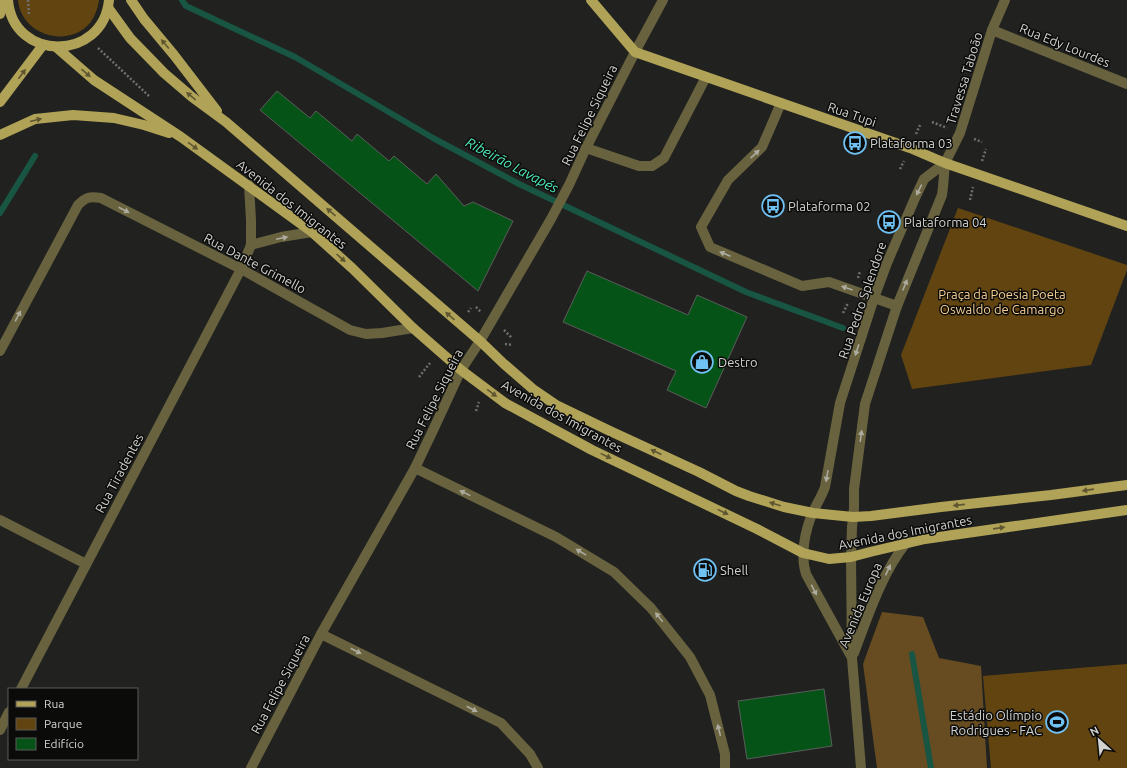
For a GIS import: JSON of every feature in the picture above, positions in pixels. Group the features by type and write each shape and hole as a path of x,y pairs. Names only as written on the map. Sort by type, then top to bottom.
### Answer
{"main road":[{"path":"0,14 5,0"},
{"path":"8,0 9,9 16,25 28,37 43,45 56,47 74,45 89,38 101,25 109,5"},
{"path":"131,0 144,19 174,55 223,119"},
{"path":"591,0 635,52"},
{"path":"109,5 130,38 164,74 192,97 223,119"},
{"path":"0,102 43,45"},
{"name":"Avenida dos Imigrantes","path":"56,47 94,80 181,137 312,232 352,268 413,328 461,370 506,402 592,450 758,529 803,553 829,559 851,558 906,543 955,534 1127,510"},
{"name":"Rua Tupi","path":"635,52 910,148 945,163 1127,226"},
{"path":"0,134 35,119 73,115 114,118 144,125 181,137"},
{"name":"Avenida dos Imigrantes","path":"223,119 480,341 534,390 556,405 748,496 784,507 812,513 853,517 1127,485"}],"street":[{"name":"Rua Felipe Siqueira","path":"251,768 321,634 414,468 461,370 480,341 551,219 635,52 663,0"},
{"name":"Travessa Taboão","path":"945,163 960,133 992,30 1005,0"},
{"name":"Rua Edy Lourdes","path":"992,30 1127,84"},
{"path":"586,148 639,166 652,166 664,158 706,77"},
{"path":"781,103 762,147 728,180 701,227 710,248 802,286 829,282 897,306"},
{"name":"Rua Pedro Splendore","path":"803,553 804,540 812,513 825,486 840,403 874,298 887,263 924,179 945,163"},
{"path":"853,517 854,489 865,404 897,306 942,195 945,163"},
{"path":"249,185 251,245 281,237 312,232"},
{"name":"Rua Dante Grimello","path":"0,351 78,206 88,197 102,198 241,269 350,330 366,334 413,328"},
{"name":"Rua Tiradentes","path":"22,688 241,269 251,245"},
{"path":"414,468 556,538 614,572 652,608 690,657 710,695 725,754 725,768"},
{"name":"Avenida Europa","path":"853,517 851,558 852,658 862,768"},
{"path":"0,520 86,564"},
{"name":"Avenida Europa","path":"852,658 867,617 889,568 906,543"},
{"name":"Avenida Europa","path":"803,553 806,574 852,658"},
{"path":"321,634 501,723 530,754 538,768"},
{"path":"0,730 8,714"}],"green space":[{"path":"18,0 99,0 93,18 81,31 70,35 58,36 36,30 27,22 21,12"},
{"name":"Praça da Poesia Poeta Oswaldo de Camargo","path":"958,208 1127,265 1127,270 1091,365 912,389 901,355"},
{"name":"Estádio Olímpio Rodrigues - FAC","path":"1127,664 1127,768 991,768 983,676"}],"shaded area":[{"path":"882,612 923,617 939,658 981,666 987,768 877,768 863,664"}],"building":[{"path":"277,91 310,118 316,111 352,141 357,134 389,161 394,156 427,184 436,174 464,206 473,202 513,221 478,291 260,110"},
{"path":"587,271 688,315 697,295 747,317 706,408 667,390 676,371 563,322"},
{"path":"824,689 832,746 747,759 738,701"}],"waterway":[{"name":"Ribeirão Lavapés","path":"182,0 186,6 295,57 433,138 519,184 746,292 843,328"},
{"path":"0,213 35,156"},
{"name":"Ribeirão Lavapés","path":"912,654 931,768"}],"place":[{"name":"Plataforma 03","path":"855,143"},
{"name":"Plataforma 02","path":"773,206"},
{"name":"Plataforma 04","path":"889,222"},
{"name":"Destro","path":"702,362"},
{"name":"Shell","path":"705,570"},
{"name":"Estádio Olímpio Rodrigues - FAC","path":"1057,722"}]}
